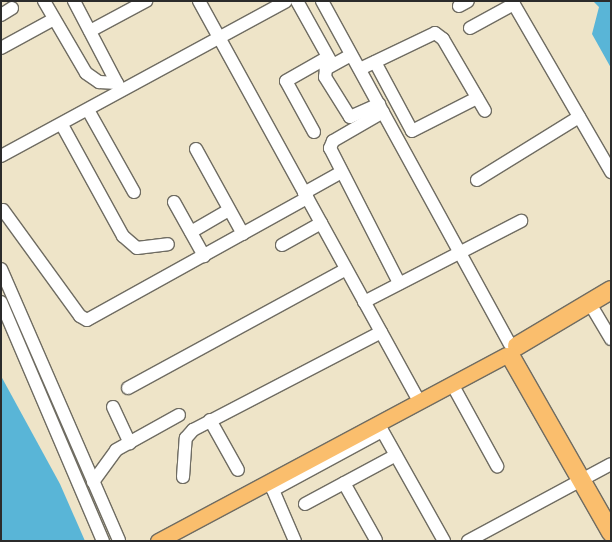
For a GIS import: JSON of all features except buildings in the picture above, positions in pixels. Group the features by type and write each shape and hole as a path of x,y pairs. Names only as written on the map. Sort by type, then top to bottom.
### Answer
{"highway":[{"path":"611,290 592,306 514,351 586,478 611,532"},
{"path":"592,306 611,301"},
{"path":"586,478 611,512"}],"main road":[{"path":"158,541 231,501 380,427 419,401 514,351"}],"street":[{"path":"44,1 86,73 99,82 119,87"},
{"path":"74,1 119,87"},
{"path":"90,31 146,1"},
{"path":"199,1 419,401"},
{"path":"1,156 88,110 119,87 219,38 286,1"},
{"path":"296,1 330,61"},
{"path":"322,1 514,351"},
{"path":"470,28 513,2 610,170"},
{"path":"1,15 12,8"},
{"path":"1,48 54,19"},
{"path":"360,69 430,34 439,35 485,111"},
{"path":"314,132 286,81 330,61 352,55"},
{"path":"330,61 324,73 346,115 354,116 381,108"},
{"path":"374,62 412,131 477,98"},
{"path":"381,108 331,144 340,172 399,283"},
{"path":"88,110 134,192"},
{"path":"477,180 579,117"},
{"path":"62,125 123,236 137,248 168,244"},
{"path":"196,149 243,234"},
{"path":"3,210 83,320 92,318 243,234 340,172"},
{"path":"174,202 204,256"},
{"path":"191,232 229,210"},
{"path":"364,302 459,250 521,221"},
{"path":"282,245 321,223"},
{"path":"1,269 119,541"},
{"path":"128,388 346,269"},
{"path":"1,302 103,541"},
{"path":"592,306 611,340"},
{"path":"183,477 186,438 210,420 381,332"},
{"path":"452,384 497,466"},
{"path":"113,407 130,443"},
{"path":"93,482 116,450 179,415"},
{"path":"210,420 238,470"},
{"path":"295,541 273,490 380,427 444,541"},
{"path":"305,504 396,455"},
{"path":"468,541 611,464"},
{"path":"344,483 376,540"}],"water":[{"path":"593,1 611,1 611,68 592,34 599,7"},
{"path":"1,376 60,484 85,541 1,541"}]}
